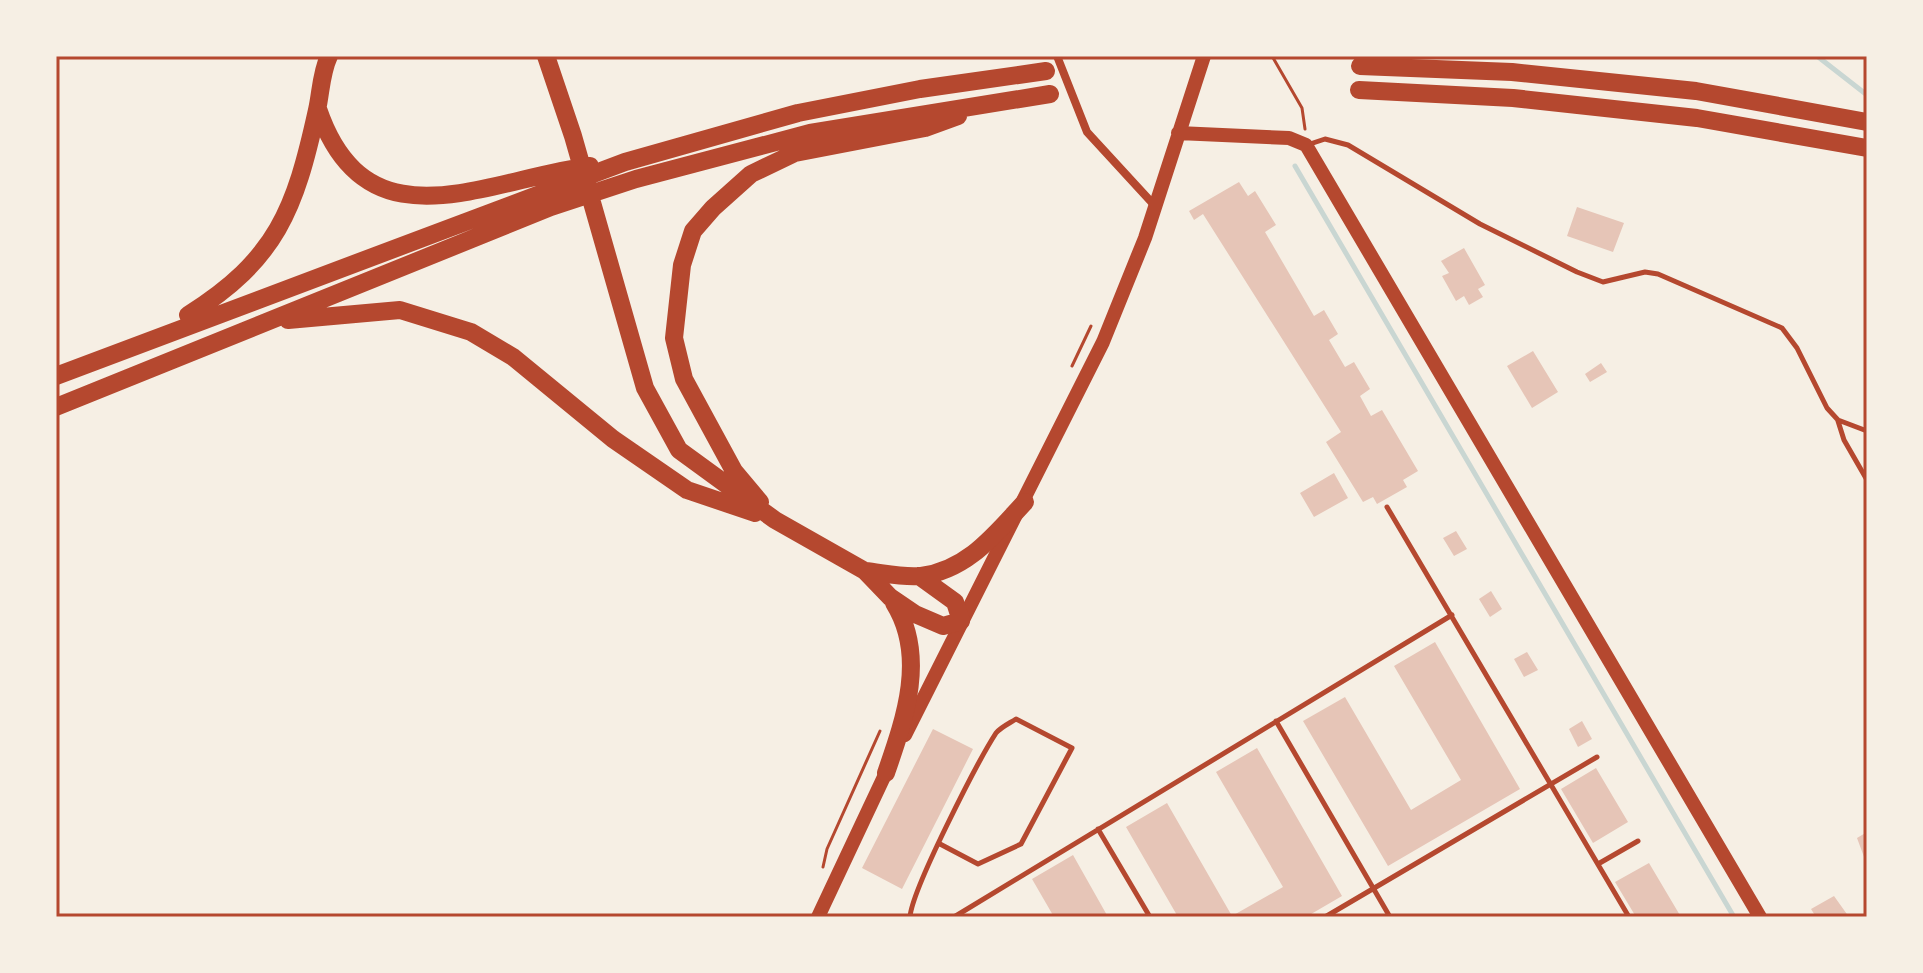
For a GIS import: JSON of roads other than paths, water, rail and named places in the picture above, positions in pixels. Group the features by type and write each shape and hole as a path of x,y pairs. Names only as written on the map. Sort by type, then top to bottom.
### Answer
{"highway":[{"path":"155,336 229,289 260,257 286,216 318,109 329,56"},
{"path":"546,56 573,136 645,388 663,426 679,450 699,467 775,520 865,571 890,597 906,623 912,669 905,719 886,773"},
{"path":"56,376 155,336 625,162 798,113 1051,63"},
{"path":"1360,66 1512,72 1696,91 1867,122"},
{"path":"1359,90 1513,98 1697,118 1867,148"},
{"path":"56,407 551,207 636,179 810,133 1050,94"},
{"path":"775,520 734,471 684,379 674,338 682,265 693,231 751,174 795,153 925,128 995,102"},
{"path":"318,109 326,133 354,172 409,197 450,196 545,172 625,162"},
{"path":"262,323 400,310 471,332 513,357 613,439 687,490 775,520"},
{"path":"865,571 919,576 948,570 977,553 1025,502"},
{"path":"890,597 943,626 961,621 955,602 919,576"}],"street":[{"path":"818,917 961,621 1025,502 1103,342 1155,206 1204,56"},
{"path":"1051,63 1087,132 1155,206"},
{"path":"1178,133 1289,138 1306,145 1760,917"}],"lane":[{"path":"1306,145 1325,139 1348,145 1480,224 1603,282 1645,272 1658,274 1782,328 1797,348 1827,408 1838,420 1844,440 1867,480"},
{"path":"1838,420 1867,431"},
{"path":"1387,507 1629,917"},
{"path":"954,917 1452,615"},
{"path":"910,917 911,900 998,730 1016,719 1072,748 1021,844 978,864 940,844"},
{"path":"1276,721 1390,917"},
{"path":"1325,917 1597,757"},
{"path":"1098,829 1150,917"},
{"path":"1598,864 1638,841"}],"waterway":[{"path":"1817,56 1867,95"},
{"path":"1295,166 1734,917"}]}
